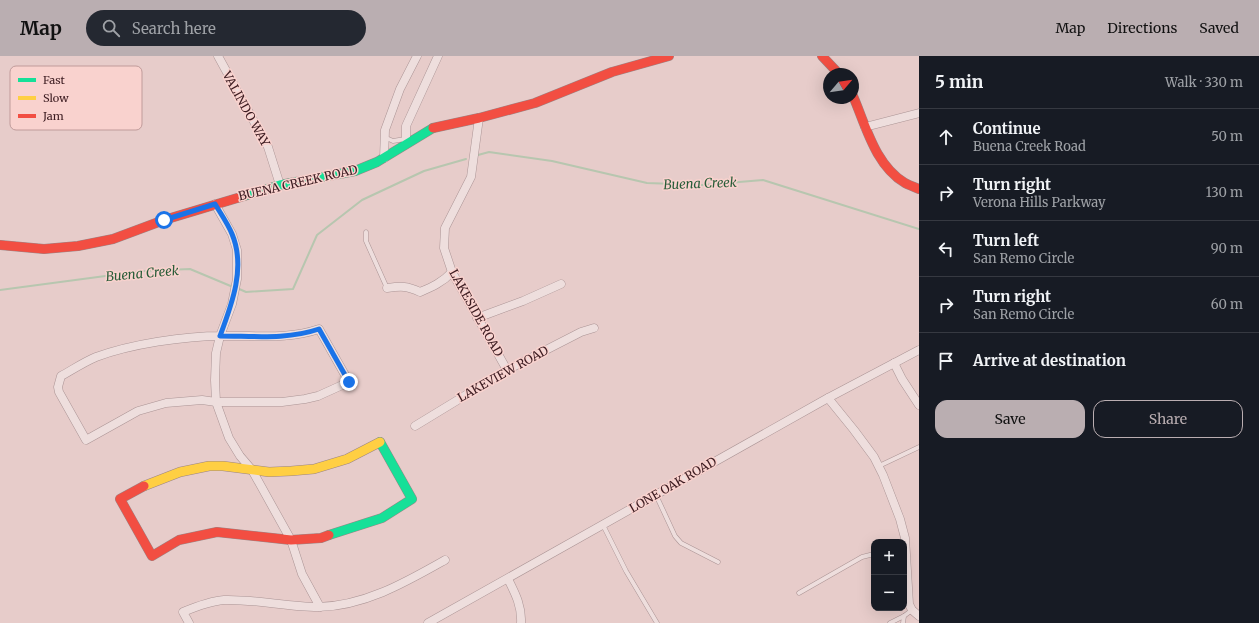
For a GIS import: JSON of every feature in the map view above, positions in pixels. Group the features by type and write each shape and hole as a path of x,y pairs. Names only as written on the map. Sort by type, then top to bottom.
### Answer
{"main road":[{"name":"BUENA CREEK ROAD","path":"0,245 15,248 44,249 97,243 113,239 164,220 280,185 355,171 378,162 406,141 430,129 535,103 612,72 669,56"},
{"path":"822,56 833,68"},
{"path":"856,104 876,151 886,168 896,177 919,189"},
{"path":"380,442 412,499 382,518 321,538 291,540 217,532 179,540 152,556 120,499 158,480 186,469 204,466 222,466 252,470 284,472 322,468 347,459 380,442"}],"street":[{"name":"VALINDO WAY","path":"218,56 268,147 280,185"},
{"path":"384,158 384,130 400,89 417,56"},
{"path":"406,141 406,126 438,56"},
{"path":"865,127 919,113"},
{"name":"LAKESIDE ROAD","path":"479,118 471,177 445,228 444,248 452,272 507,370"},
{"path":"215,204 232,234 236,250 236,282 232,304 220,336 216,353 216,402 229,438 240,456 252,470 291,540 302,574 320,607"},
{"path":"388,288 401,286 420,292 446,279 452,272"},
{"path":"477,318 523,301 561,284"},
{"name":"LAKEVIEW ROAD","path":"414,426 507,370 581,332 594,328"},
{"path":"319,329 349,382 318,396 282,402 216,402 202,400 166,403 138,412 86,440 59,392 58,387 61,376 94,358 123,348 183,338 220,336 288,336 303,334 319,329"},
{"name":"LONE OAK ROAD","path":"428,623 828,398 919,350"},
{"path":"894,363 902,379 919,405"},
{"path":"828,398 874,457 900,519 905,539"},
{"path":"189,623 184,612 223,600 320,607 356,602 394,588 445,560"},
{"path":"907,575 909,604 912,610 919,616"},
{"path":"508,579 518,598 522,614 521,623"}],"lane":[{"path":"384,137 393,141 406,141"},
{"path":"366,232 366,241 388,288"},
{"path":"878,466 919,447"},
{"path":"656,495 675,536 681,543 718,562"},
{"path":"603,525 626,570 657,623"},
{"path":"799,592 862,557 871,555"},
{"path":"890,623 912,610"},
{"path":"903,623 904,616"}],"waterway":[{"name":"Buena Creek","path":"478,155 489,152 552,161 647,183 703,185 763,180 919,229"},
{"name":"Buena Creek","path":"237,288 246,292 293,289 317,235 362,200 424,171 466,159"},
{"name":"Buena Creek","path":"0,290 143,271 190,269 233,287"}],"traffic: fast":[{"path":"244,196 280,185 355,171 377,162 433,128"},
{"path":"329,535 382,518 412,499 380,442"}],"traffic: slow":[{"path":"144,486 180,472 209,466 223,466 269,472 314,469 347,459 380,442"}],"traffic: jam":[{"path":"433,128 479,118 535,103 612,72 669,56"},
{"path":"822,56 833,68"},
{"path":"856,104 867,132 886,166 905,183 919,189"},
{"path":"0,245 44,249 78,246 113,239 164,220 244,196"},
{"path":"144,486 120,499 152,556 179,540 217,532 291,540 321,538 329,535"}],"route":[{"path":"164,220 215,204 232,234 236,250 237,279 232,304 220,336 288,336 303,334 319,329 349,382"}]}
